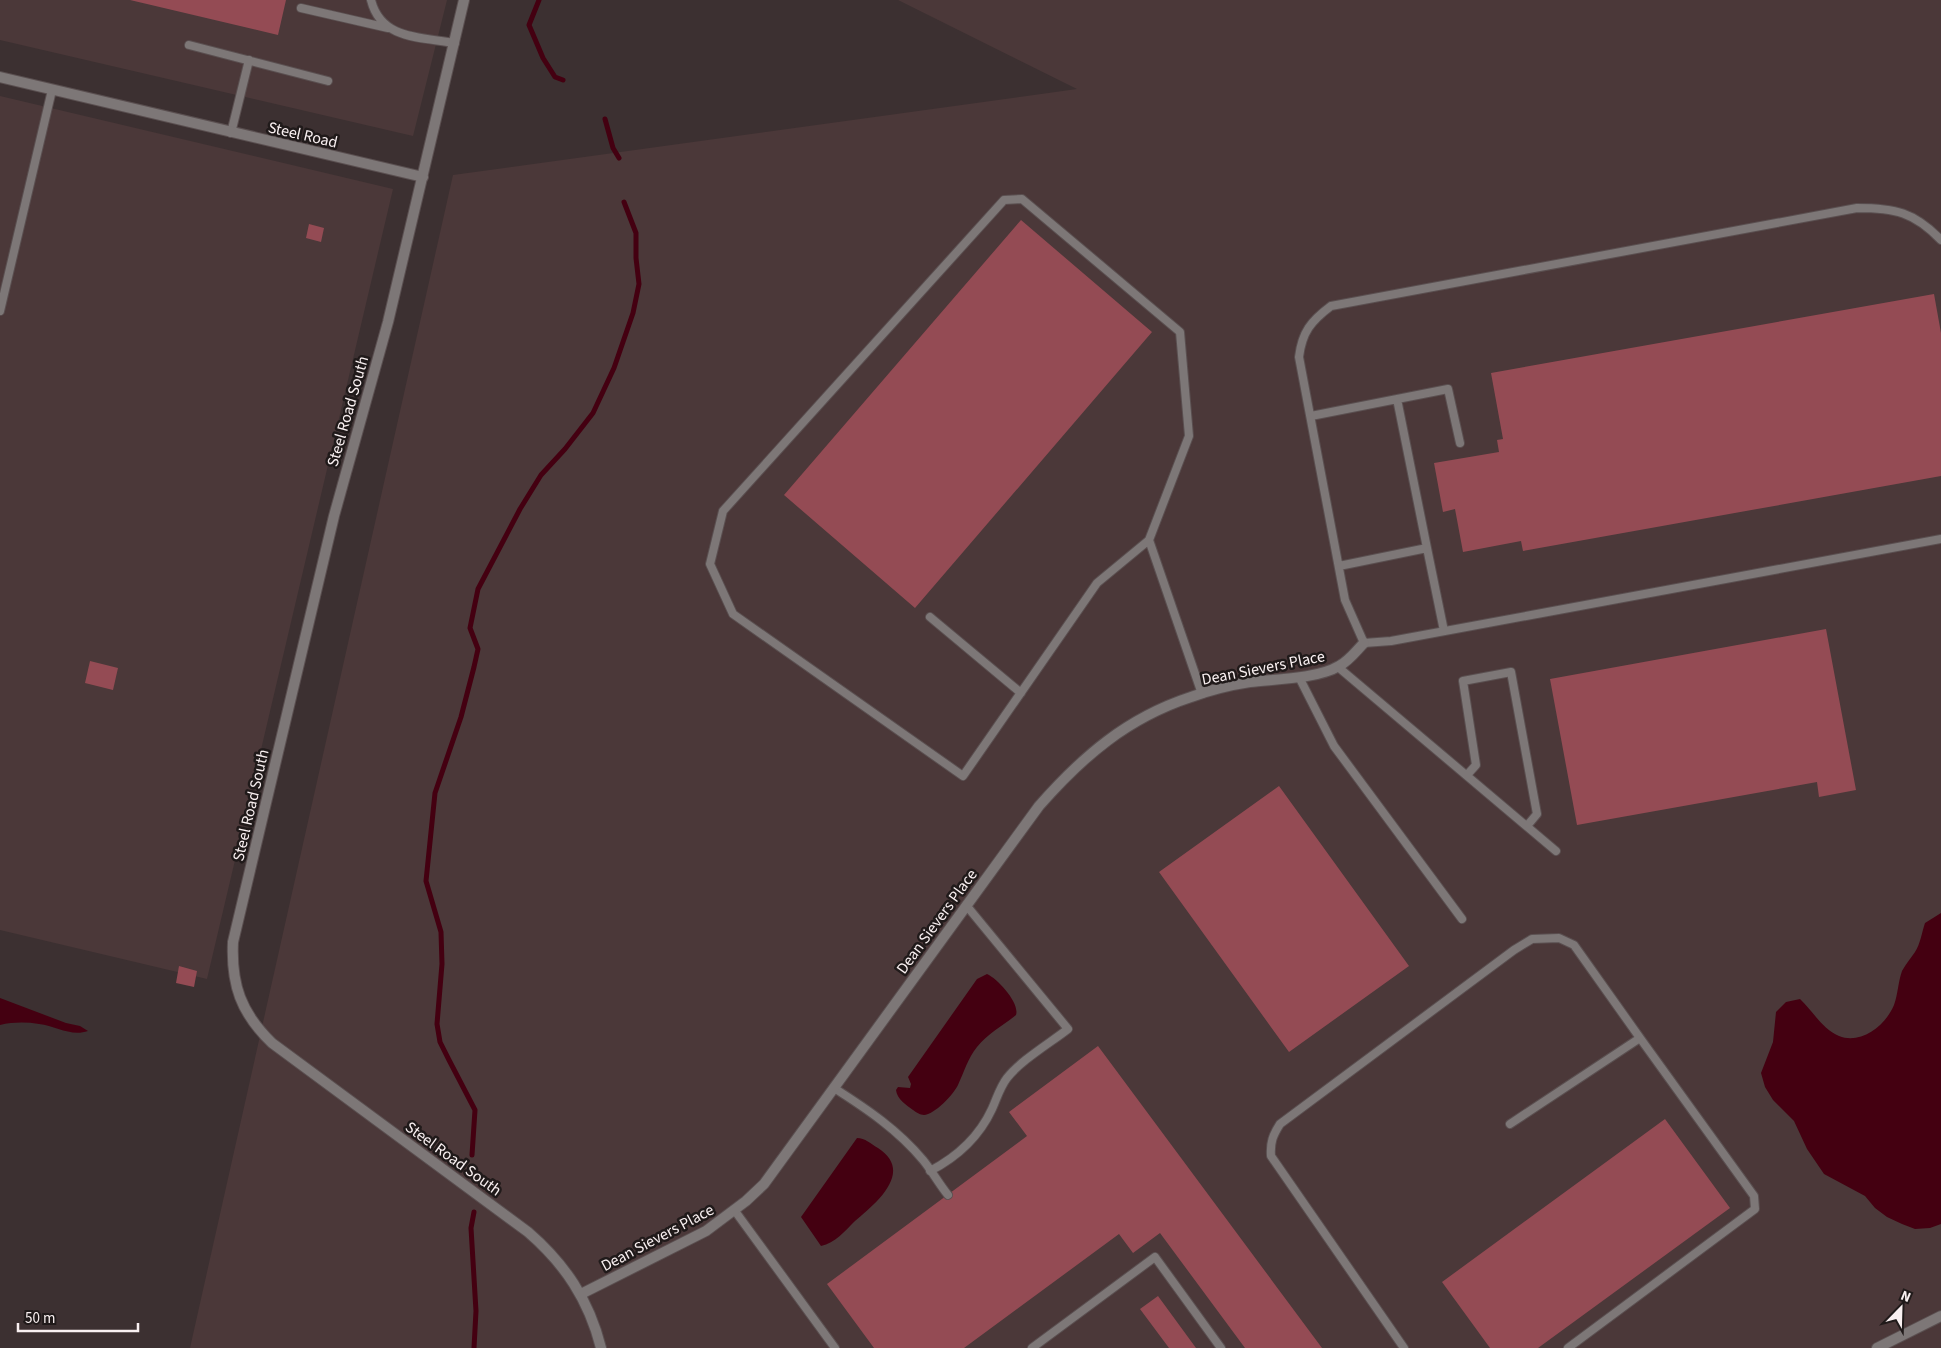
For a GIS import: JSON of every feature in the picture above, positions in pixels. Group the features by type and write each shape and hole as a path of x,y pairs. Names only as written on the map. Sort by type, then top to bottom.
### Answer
{"street":[{"path":"423,177 464,0"},
{"name":"Steel Road","path":"0,77 423,177"},
{"name":"Steel Road South","path":"423,177 388,322 334,516 233,942 234,978 240,1000 249,1016 272,1043 545,1246 567,1272 581,1294 601,1348"},
{"name":"Dean Sievers Place","path":"581,1294 706,1232 735,1211 770,1177 1039,806 1068,773 1113,736 1164,708 1202,694 1247,683 1299,677 1338,667 1364,643"},
{"path":"1877,1348 1941,1316"}],"lane":[{"path":"371,0 374,14 388,28"},
{"path":"301,8 388,28 405,34 455,43"},
{"path":"189,45 328,81"},
{"path":"231,133 249,60"},
{"path":"0,311 52,90"},
{"path":"1022,199 1180,332 1189,436 1149,540 1096,583 963,776 733,614 710,564 722,511 1004,200 1022,199"},
{"path":"1941,240 1930,229 1905,213 1884,208 1857,208 1331,306 1311,322 1301,345 1300,357 1345,600 1364,643 1391,641 1941,540"},
{"path":"1311,416 1448,389 1460,444"},
{"path":"1397,399 1444,631"},
{"path":"1149,540 1202,694"},
{"path":"1339,566 1427,548"},
{"path":"930,617 1021,692"},
{"path":"1338,667 1556,850"},
{"path":"1467,775 1476,765 1463,681 1511,672 1537,814 1527,826"},
{"path":"1299,677 1334,746 1462,919"},
{"path":"930,1171 953,1158 972,1140 987,1120 1002,1085 1013,1071 1068,1029 966,905"},
{"path":"1404,1348 1272,1156 1270,1146 1272,1136 1280,1124 1506,956 1532,939 1559,938 1574,946 1754,1196 1755,1208 1568,1348"},
{"path":"1510,1124 1640,1038"},
{"path":"834,1088 884,1122 911,1147 948,1195"},
{"path":"735,1211 835,1348"},
{"path":"1032,1348 1155,1257 1221,1348"}],"shaded area":[{"path":"0,0 447,0 413,136 0,40"},
{"path":"898,0 1941,0 1941,1348 190,1348 453,175 1077,89"},
{"path":"0,96 393,189 207,979 0,930"},
{"path":"1941,913 1941,1224 1930,1228 1915,1229 1887,1217 1875,1208 1865,1196 1824,1174 1807,1149 1794,1121 1773,1100 1765,1087 1761,1073 1773,1042 1776,1012 1786,1002 1800,999 1828,1029 1839,1036 1856,1038 1879,1026 1894,1005 1902,971 1917,949 1925,923"},
{"path":"987,974 1007,992 1015,1004 1016,1015 981,1042 969,1060 956,1089 943,1103 928,1114 918,1113 902,1102 896,1090 898,1087 910,1088 911,1084 908,1077 977,979"},
{"path":"0,998 66,1023 80,1026 88,1031 76,1033 29,1023 0,1025"},
{"path":"857,1138 863,1139 878,1148 888,1157 893,1167 892,1177 888,1187 872,1206 840,1236 821,1246 801,1217"}],"building":[{"path":"130,0 286,0 278,35"},
{"path":"1021,220 1152,332 915,608 784,495"},
{"path":"309,224 324,228 321,242 306,238"},
{"path":"1934,294 1941,333 1941,476 1523,551 1521,541 1463,552 1455,509 1443,512 1434,463 1499,452 1497,440 1503,439 1491,373"},
{"path":"1826,629 1856,790 1819,797 1817,782 1577,825 1550,679"},
{"path":"90,661 118,668 113,690 85,683"},
{"path":"1279,786 1409,966 1289,1052 1159,872"},
{"path":"179,966 197,971 194,987 176,983"},
{"path":"1098,1046 1322,1348 1245,1348 1160,1233 1133,1253 1119,1234 964,1348 874,1348 827,1284 1027,1136 1009,1112"},
{"path":"1665,1119 1730,1208 1538,1348 1490,1348 1442,1282"},
{"path":"1158,1296 1196,1348 1169,1348 1140,1309"}],"waterway":[{"path":"539,0 529,25 543,58 555,77 563,80"},
{"path":"605,119 613,148 619,158"},
{"path":"472,1155 475,1110 440,1042 437,1024 442,964 441,932 426,881 435,793 461,717 478,649 470,628 478,589 520,509 541,475 565,449 593,413 614,368 633,313 639,284 636,233 624,202"},
{"path":"474,1212 471,1228 476,1311 474,1348"}]}
